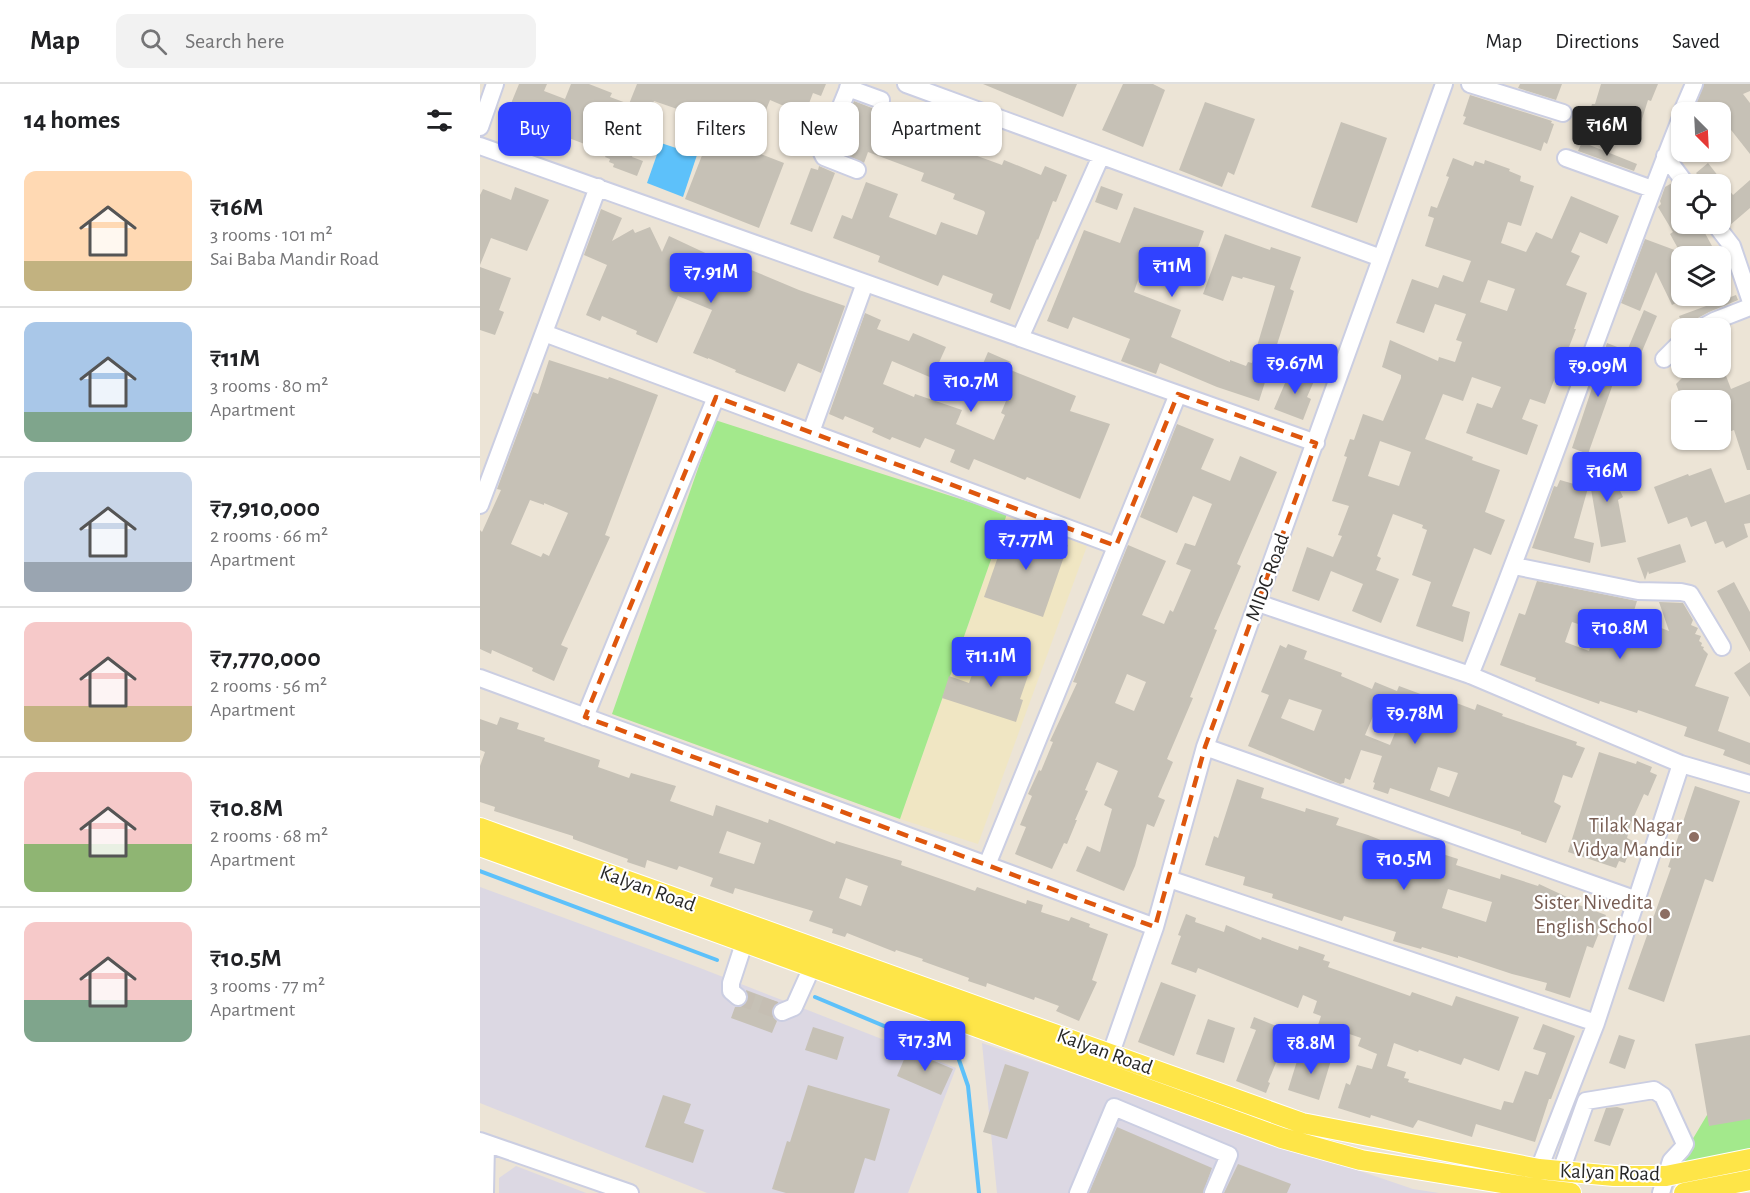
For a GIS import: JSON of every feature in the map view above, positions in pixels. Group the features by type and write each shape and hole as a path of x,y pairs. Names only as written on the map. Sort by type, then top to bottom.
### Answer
{"main road":[{"name":"Kalyan Road","path":"480,828 747,933 812,967 1282,1138 1362,1160 1545,1191 1571,1193"},
{"name":"Kalyan Road","path":"480,846 1112,1053 1302,1123 1539,1169 1614,1176 1663,1184 1750,1159"},
{"path":"1242,1124 1250,1104"},
{"path":"1684,1193 1750,1180"}],"street":[{"path":"480,127 495,84"},
{"path":"906,84 1382,258"},
{"name":"MIDC Road","path":"1108,1075 1112,1053 1155,927 1205,747 1444,84"},
{"path":"1470,84 1563,113"},
{"path":"1687,102 1694,84"},
{"path":"857,170 824,157 822,153 849,86 881,100"},
{"path":"1470,675 1514,566 1671,141"},
{"path":"480,146 1316,443"},
{"path":"1020,338 1101,156"},
{"path":"1665,156 1678,174"},
{"path":"1566,158 1652,189"},
{"path":"480,505 598,187"},
{"path":"1723,234 1732,246 1750,299"},
{"path":"811,432 866,283"},
{"path":"1722,318 1750,307"},
{"path":"544,333 1116,546"},
{"path":"1664,359 1671,352"},
{"path":"987,865 1178,394"},
{"path":"585,717 716,397"},
{"path":"1514,566 1638,591 1690,594 1722,646"},
{"path":"1258,603 1470,675 1681,764 1750,784"},
{"path":"480,678 1155,927"},
{"path":"1205,747 1637,900"},
{"path":"1539,1169 1596,1023 1681,764"},
{"path":"1169,879 1596,1023"},
{"path":"738,997 731,991 731,983 747,933"},
{"path":"782,1012 794,1007 812,967"},
{"path":"1561,1171 1586,1101 1654,1090 1663,1096 1684,1144 1671,1161 1663,1184"},
{"path":"1078,1193 1114,1107 1229,1155 1213,1193"},
{"path":"485,1193 483,1143 630,1193"}],"highlighted area":[{"path":"1178,394 1316,443 1205,747 1155,927 585,717 716,397 1116,546"}],"shaded area":[{"path":"1007,514 1087,546 978,844 900,819"},
{"path":"480,887 695,966 956,1068 908,1193 707,1193 480,1103"},
{"path":"982,1043 1413,1189 1439,1193 997,1193"},
{"path":"516,1166 586,1193 499,1193 499,1178"}],"green space":[{"path":"715,420 1007,514 900,819 612,714"},
{"path":"1750,1043 1750,1153 1676,1167"}],"water":[{"path":"663,144 675,148 675,156 697,156 683,197 647,183 656,156 663,156"}],"building":[{"path":"519,84 547,84 544,91 565,99 571,84 589,84 612,93 610,97 624,102 583,102 583,143 571,139 571,102 512,102"},
{"path":"637,84 826,84 821,96 813,93 810,102 779,102 779,104 770,100 767,108 767,102 675,102 675,108 663,104 663,102 630,102"},
{"path":"983,84 1077,84 1063,117"},
{"path":"1123,84 1153,84 1165,90 1143,147 1102,130"},
{"path":"1520,84 1562,84 1556,100 1518,88"},
{"path":"1601,84 1658,84 1651,101 1648,100 1637,135 1626,132 1624,138 1591,128 1593,122 1587,120"},
{"path":"1704,84 1750,84 1750,91 1743,94 1750,103 1750,154 1731,130 1731,102 1697,102"},
{"path":"1470,95 1552,121 1551,123 1554,124 1547,144 1544,142 1541,151 1463,124 1466,117 1463,116"},
{"path":"1205,102 1255,119 1234,175 1228,172 1222,187 1179,170"},
{"path":"859,103 871,108 871,153 868,152 864,163 848,156 859,156"},
{"path":"1341,122 1387,138 1357,223 1311,207"},
{"path":"1582,142 1637,164 1634,171 1578,151"},
{"path":"632,156 643,161 637,176 613,167 614,164 609,162 610,159 605,157"},
{"path":"702,156 766,156 784,163 759,228 685,199"},
{"path":"879,156 977,156 1002,165 1004,160 1041,175 1045,166 1067,175 1056,202 1053,201 1010,310 990,302 993,294 943,275 938,286 878,262 880,256 833,238 842,215 852,219 866,182 898,194 889,217 936,235 941,222 977,235 984,211 953,199 955,194 921,181 924,173"},
{"path":"1453,158 1473,166 1475,161 1484,164 1485,160 1510,169 1509,171 1521,176 1520,181 1534,186 1521,226 1508,222 1501,243 1526,252 1536,232 1552,239 1571,196 1619,216 1607,244 1580,232 1571,252 1580,256 1566,285 1587,293 1574,329 1576,329 1545,404 1530,399 1522,419 1538,425 1527,455 1466,433 1477,403 1492,408 1501,387 1472,377 1463,401 1443,394 1425,439 1500,470 1485,512 1505,520 1491,555 1474,548 1452,606 1470,612 1463,642 1416,626 1431,582 1412,575 1427,530 1422,528 1423,525 1393,514 1377,556 1381,558 1376,570 1399,579 1381,623 1352,611 1363,584 1331,571 1319,601 1292,591 1307,547 1333,557 1342,536 1338,535 1349,506 1332,501 1347,457 1344,456 1350,439 1354,440 1363,414 1383,421 1401,378 1401,375 1382,367 1390,340 1438,361 1439,357 1455,362 1462,342 1456,340 1466,314 1435,304 1424,333 1396,323 1412,279 1438,288 1443,275 1463,282 1471,261 1425,246 1434,218 1428,216 1431,206 1437,208 1449,177 1446,176","holes":["1488,280 1515,289 1507,311 1480,302","1380,441 1411,452 1399,486 1368,476"]},
{"path":"1708,163 1717,174 1697,174"},
{"path":"819,166 835,173 812,232 790,224 811,168 818,170"},
{"path":"1750,180 1750,208 1731,224 1731,192 1733,195"},
{"path":"1671,184 1671,229 1658,207 1661,204 1665,187"},
{"path":"1101,186 1123,194 1117,210 1095,202"},
{"path":"515,187 549,200 527,251 491,238 480,265 480,195 483,189 511,200"},
{"path":"1134,207 1204,231 1190,270 1181,266 1179,271 1167,267 1169,261 1147,253 1134,292 1181,310 1171,337 1230,362 1230,360 1246,366 1248,362 1252,363 1275,286 1232,276 1223,301 1203,294 1225,234 1270,250 1271,247 1301,257 1290,289 1294,291 1259,401 1217,387 1160,363 1156,374 1121,361 1130,339 1073,317 1068,329 1047,321 1084,230 1120,243"},
{"path":"601,209 622,218 612,241 633,229 635,233 650,227 662,252 669,236 731,265 732,262 845,306 821,373 798,363 785,392 693,353 712,310 678,296 657,343 636,334 637,331 602,316 600,321 586,315 607,265 584,255"},
{"path":"1670,234 1705,234 1712,246 1677,246"},
{"path":"1645,239 1671,249 1671,303 1656,272 1640,311 1621,303"},
{"path":"480,267 511,278 499,310 504,312 495,335 480,330"},
{"path":"1736,295 1738,300 1731,303 1731,297"},
{"path":"1706,306 1724,306 1698,318 1680,318 1679,316"},
{"path":"1644,310 1657,316 1640,356 1627,351"},
{"path":"865,313 881,320 877,329 909,341 913,333 946,347 932,378 892,361 883,384 914,397 915,394 962,410 956,424 994,440 1005,415 1001,413 1006,401 973,387 988,352 1011,362 1008,369 1076,396 1070,411 1110,424 1080,499 1027,477 1025,480 974,459 969,470 950,462 955,450 925,438 920,448 892,437 890,440 872,432 874,428 845,416 843,420 829,414"},
{"path":"1607,343 1625,350 1588,454 1572,448"},
{"path":"549,360 608,379 609,377 658,395 605,535 610,537 561,645 568,648 554,681 532,671 533,668 492,650 491,654 480,649 480,530 482,532 501,490 497,489 533,392 538,394","holes":["530,500 544,505 544,503 568,513 549,556 543,553 541,557 511,544"]},
{"path":"1291,369 1315,379 1307,397 1311,399 1303,420 1274,409"},
{"path":"1682,378 1727,378 1731,389 1750,381 1750,470 1747,470 1734,430 1731,431 1731,390 1678,390 1676,384"},
{"path":"1177,424 1214,439 1201,469 1230,481 1240,456 1277,472 1237,564 1241,566 1214,629 1217,630 1190,697 1193,698 1167,759 1173,762 1158,797 1165,800 1154,827 1147,824 1135,866 1124,891 1076,871 1087,846 1100,852 1112,809 1104,805 1118,771 1097,762 1067,844 1064,843 1052,869 1015,854 1026,827 1020,825 1032,796 1028,794 1039,770 1041,771 1053,742 1050,741 1077,683 1073,682 1128,545 1166,561 1142,615 1164,624 1170,610 1173,612 1191,570 1176,564 1185,543 1195,546 1212,504 1193,496 1177,533 1140,517","holes":["1127,674 1146,682 1134,711 1115,703"]},
{"path":"1602,453 1623,497 1618,500 1626,542 1601,547 1591,489 1599,491 1589,469 1593,467 1589,459"},
{"path":"1711,468 1725,503 1750,494 1750,523 1744,524 1748,537 1726,548 1723,541 1715,544 1706,521 1691,527 1687,517 1668,524 1654,487"},
{"path":"1560,480 1588,488 1574,538 1594,543 1590,563 1532,548 1554,486 1557,487"},
{"path":"1009,525 1068,545 1043,617 984,597"},
{"path":"1680,544 1686,562 1649,574 1648,571 1645,580 1637,558"},
{"path":"1537,581 1637,601 1633,614 1636,615 1635,618 1669,631 1659,602 1683,603 1693,620 1691,625 1698,628 1695,634 1701,636 1699,641 1708,654 1695,686 1729,697 1718,731 1750,743 1750,765 1723,755 1725,750 1684,736 1687,727 1638,710 1637,713 1600,701 1599,704 1535,681 1536,678 1500,665 1519,613 1525,615","holes":["1572,622 1596,630 1589,651 1565,642"]},
{"path":"1734,582 1750,612 1750,652 1717,591"},
{"path":"1288,644 1307,651 1304,659 1342,673 1341,676 1372,689 1375,682 1397,691 1399,686 1434,699 1435,695 1475,710 1477,704 1503,714 1502,716 1577,742 1576,745 1585,748 1572,778 1563,775 1554,802 1561,806 1546,843 1521,834 1521,832 1390,788 1388,794 1373,789 1375,783 1373,782 1382,756 1361,750 1350,780 1345,778 1344,783 1340,784 1248,746 1269,695 1261,692 1280,645 1286,648","holes":["1289,699 1322,710 1314,731 1281,718","1374,714 1399,723 1390,745 1365,735","1438,767 1458,773 1449,797 1430,790"]},
{"path":"980,653 1030,670 1020,699 1023,700 1016,722 942,698 949,676 969,683"},
{"path":"1750,662 1750,697 1734,673"},
{"path":"500,717 519,723 517,729 600,760 598,767 629,778 631,773 676,786 670,801 713,816 716,805 768,823 769,819 835,844 836,841 902,861 901,865 975,891 977,887 1026,904 1027,900 1043,905 1041,912 1069,921 1071,917 1090,924 1089,927 1108,934 1092,980 1097,982 1079,1021 1056,1011 1059,1006 1035,997 1034,1000 987,983 986,987 968,981 969,978 922,961 923,959 896,950 895,952 847,933 845,937 832,933 833,929 809,921 813,911 735,888 733,894 710,886 713,878 679,866 677,870 647,860 645,868 627,862 628,859 573,839 573,836 494,811 495,807 480,802 480,766 485,752 480,750 480,719 497,725","holes":["727,831 761,843 754,864 719,853","846,878 868,886 861,906 839,898"]},
{"path":"1599,752 1636,764 1637,761 1652,767 1650,772 1657,775 1648,796 1644,794 1631,823 1627,838 1633,841 1625,863 1619,861 1616,868 1568,852"},
{"path":"1237,779 1264,788 1261,798 1305,812 1306,808 1339,818 1336,825 1419,855 1421,847 1458,859 1456,865 1500,879 1501,874 1538,886 1539,884 1569,898 1568,901 1606,915 1593,948 1587,946 1570,998 1545,990 1547,983 1458,956 1458,958 1393,941 1396,932 1344,916 1342,921 1272,898 1273,894 1243,885 1245,877 1205,865 1214,836 1218,838","holes":["1448,889 1492,902 1486,922 1442,908"]},
{"path":"1695,786 1740,801 1713,882 1705,879 1664,1002 1628,989 1671,868 1668,867"},
{"path":"1186,914 1196,918 1195,922 1224,932 1226,925 1261,940 1262,937 1298,950 1299,946 1325,955 1323,960 1330,962 1328,967 1410,996 1412,992 1452,1006 1456,996 1519,1017 1499,1071 1464,1058 1461,1065 1394,1043 1387,1066 1406,1072 1404,1078 1409,1079 1408,1082 1501,1110 1504,1101 1513,1103 1525,1071 1538,1075 1546,1053 1533,1049 1543,1024 1575,1036 1551,1099 1549,1099 1535,1142 1476,1124 1472,1137 1418,1120 1413,1128 1338,1108 1346,1083 1350,1085 1357,1065 1372,1069 1377,1054 1358,1046 1361,1038 1338,1030 1335,1038 1316,1031 1321,1016 1313,1013 1317,1001 1303,995 1298,1008 1198,968 1196,973 1171,964"},
{"path":"1161,982 1196,995 1174,1056 1138,1042"},
{"path":"746,990 778,1002 772,1010 773,1017 777,1021 772,1033 731,1018 735,1007 741,1007 746,1003 748,998"},
{"path":"1254,1017 1289,1031 1268,1082 1270,1083 1266,1093 1236,1081 1256,1030 1250,1028"},
{"path":"1208,1019 1235,1028 1224,1063 1196,1054"},
{"path":"813,1027 844,1037 837,1060 805,1050"},
{"path":"1619,1035 1635,1040 1625,1069 1609,1063"},
{"path":"1750,1035 1750,1119 1709,1126 1695,1044"},
{"path":"908,1050 953,1069 941,1095 897,1076"},
{"path":"1310,1050 1332,1057 1319,1100 1288,1090 1297,1061 1306,1064"},
{"path":"1005,1064 1029,1072 1007,1139 983,1132"},
{"path":"808,1085 890,1109 875,1161 865,1158 854,1193 786,1193 772,1189"},
{"path":"663,1095 691,1104 684,1123 704,1130 693,1163 645,1147"},
{"path":"1606,1108 1624,1109 1610,1146 1594,1141"},
{"path":"1117,1127 1212,1168 1203,1193 1089,1193"},
{"path":"1238,1164 1291,1184 1287,1193 1224,1193"}],"waterway":[{"path":"480,871 717,960"},
{"path":"815,997 958,1057 968,1086 979,1193"}],"tunnel":[{"path":"738,997 782,1012"}],"place":[{"name":"Tilak Nagar Vidya Mandir","path":"1694,837"},
{"name":"Sister Nivedita English School","path":"1665,914"}]}
